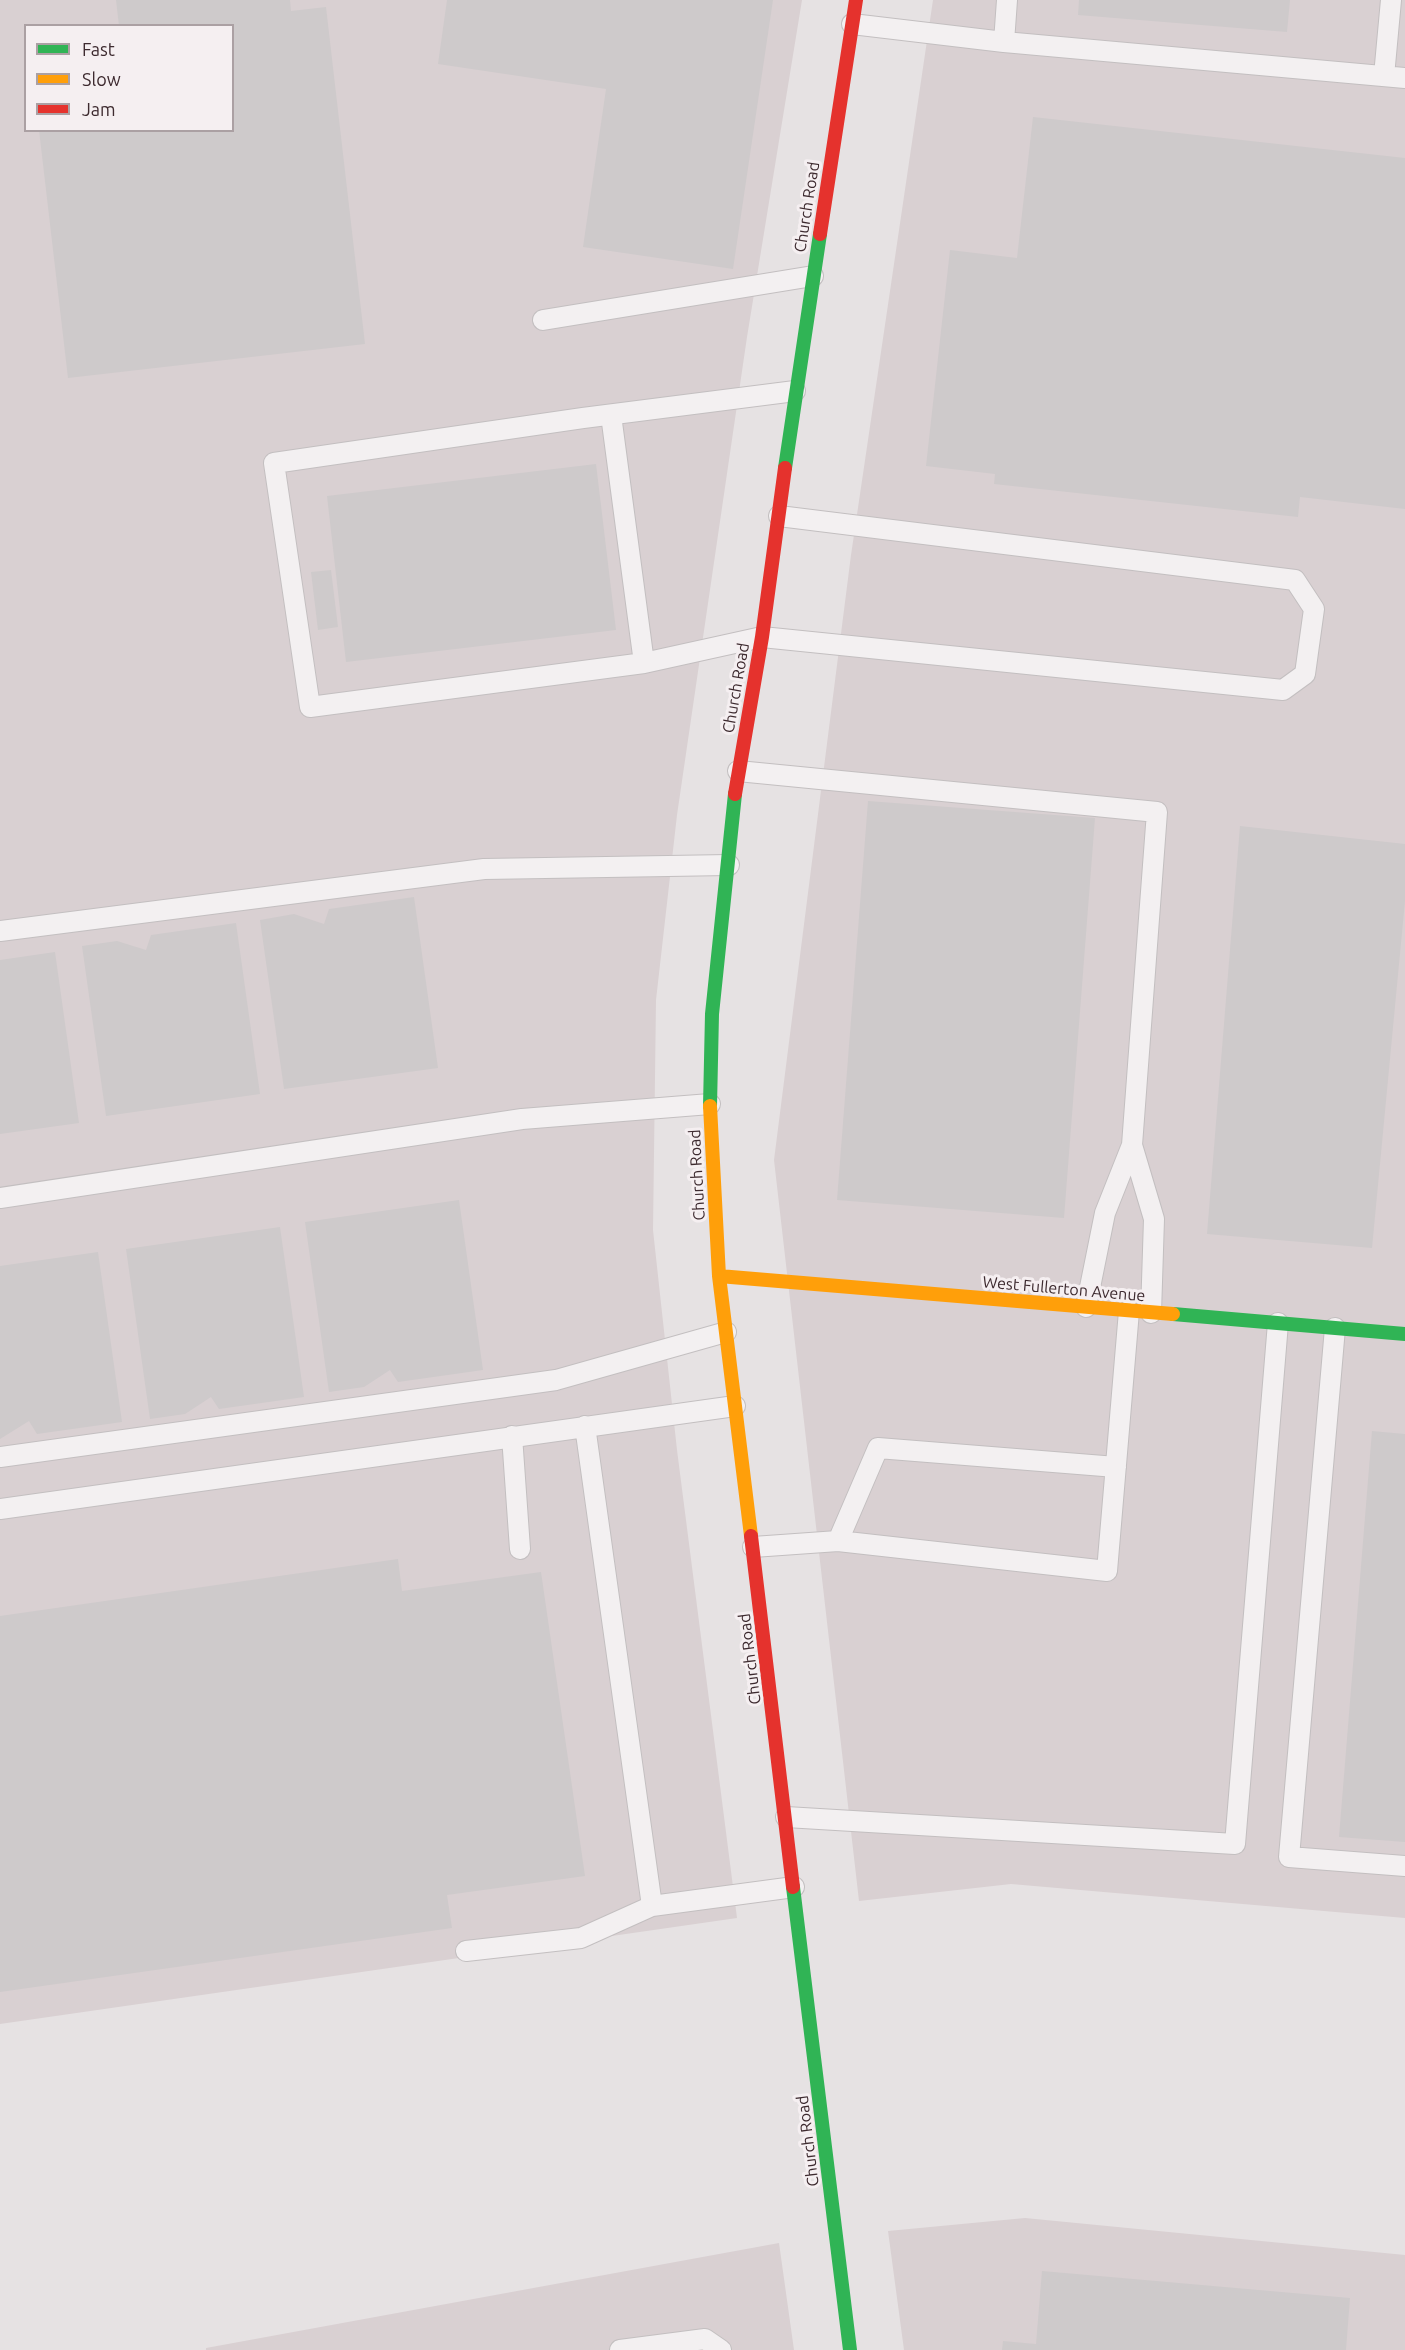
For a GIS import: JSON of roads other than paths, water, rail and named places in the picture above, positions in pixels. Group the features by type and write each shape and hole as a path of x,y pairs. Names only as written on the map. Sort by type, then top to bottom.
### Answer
{"street":[{"name":"Church Road","path":"850,2350 719,1276 710,1104 712,1014 738,771 762,637 795,391 856,0"},
{"name":"West Fullerton Avenue","path":"719,1276 1405,1334"}],"lane":[{"path":"1004,42 1007,0"},
{"path":"1384,76 1391,0"},
{"path":"852,24 1004,42 1405,78"},
{"path":"543,320 813,276"},
{"path":"779,516 1295,580 1314,609 1305,674 1283,690 762,637 644,663 310,707 274,463 795,391"},
{"path":"611,415 644,663"},
{"path":"738,771 1157,812 1132,1145 1105,1213 1086,1307"},
{"path":"0,932 484,869 729,865"},
{"path":"0,1198 522,1119 710,1104"},
{"path":"1132,1145 1154,1219 1151,1313"},
{"path":"753,1547 838,1541 1107,1571 1129,1311"},
{"path":"786,1817 1235,1844 1278,1323"},
{"path":"1335,1328 1289,1857 1405,1866"},
{"path":"0,1457 556,1380 726,1332"},
{"path":"0,1509 735,1406"},
{"path":"585,1426 652,1906"},
{"path":"512,1436 520,1549"},
{"path":"838,1541 878,1448 1116,1467"},
{"path":"466,1951 581,1938 652,1906 794,1887"},
{"path":"620,2350 705,2339 721,2350"}]}
